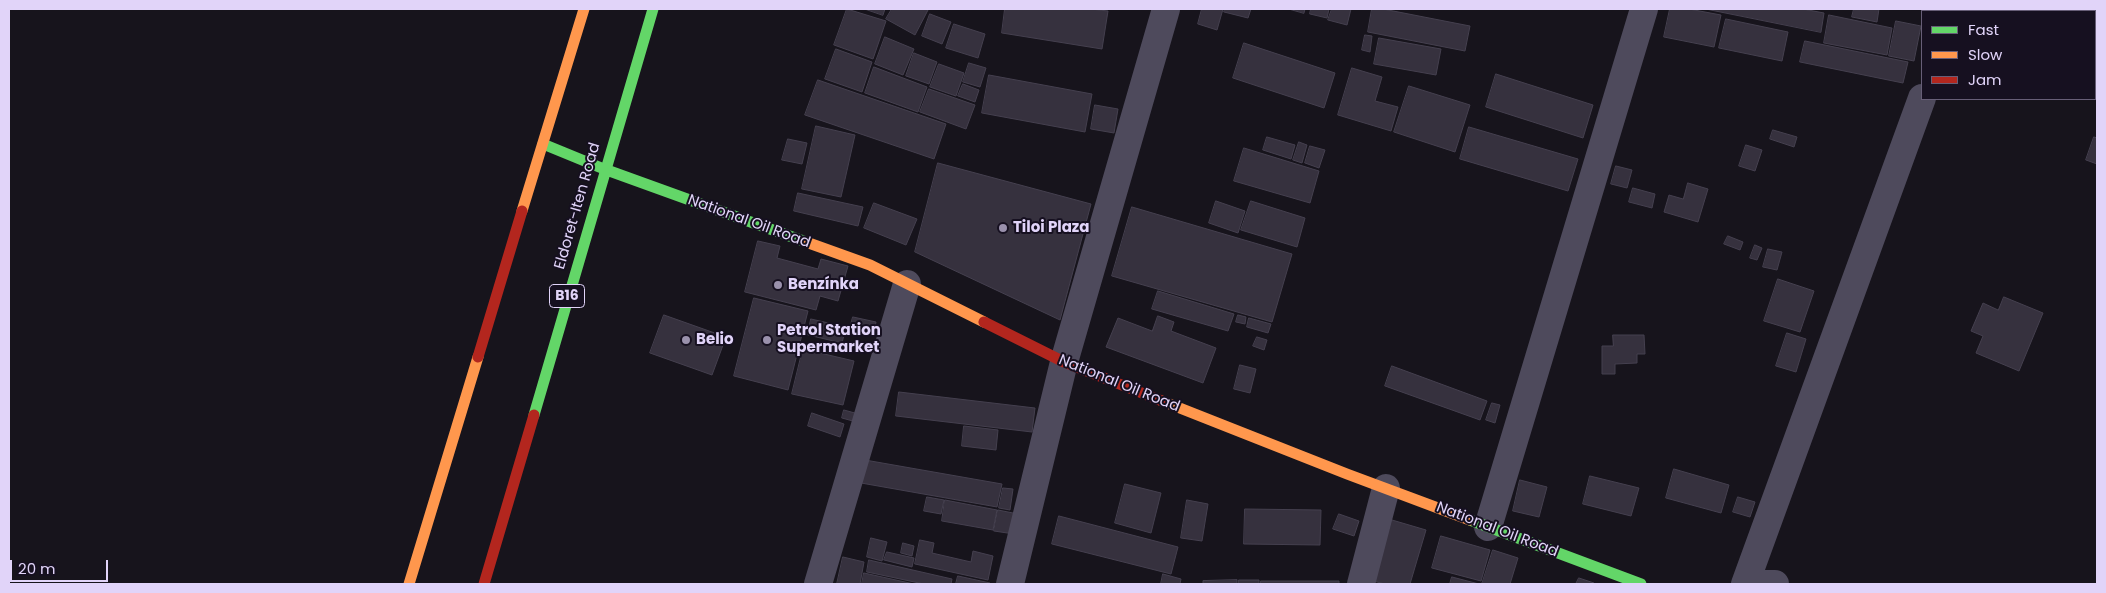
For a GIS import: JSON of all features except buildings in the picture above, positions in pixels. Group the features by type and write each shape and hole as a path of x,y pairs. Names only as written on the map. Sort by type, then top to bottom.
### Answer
{"street":[{"path":"409,584 584,9"},
{"name":"Eldoret-Iten Road","path":"484,584 652,9"},
{"path":"1010,584 1064,362 1166,9"},
{"path":"1488,527 1644,9"},
{"path":"1745,584 1921,100"},
{"name":"National Oil Road","path":"543,144 604,169 870,265 1064,362 1386,488 1641,584"},
{"path":"818,584 907,284"},
{"path":"1360,584 1386,488"},
{"path":"1755,584 1775,584"}],"traffic: fast":[{"path":"534,415 653,9"},
{"path":"543,144 604,169 806,242"},
{"path":"1470,520 1641,584"}],"traffic: slow":[{"path":"522,211 584,9"},
{"path":"806,242 870,265 984,322"},
{"path":"409,584 478,357"},
{"path":"1162,401 1470,520"}],"traffic: jam":[{"path":"478,357 522,211"},
{"path":"984,322 1064,362 1162,401"},
{"path":"484,584 534,415"}],"place":[{"name":"Tiloi Plaza","path":"1003,228"},
{"name":"Benzínka","path":"778,285"},
{"name":"Belio","path":"686,340"},
{"name":"Petrol Station Supermarket","path":"767,340"}]}
